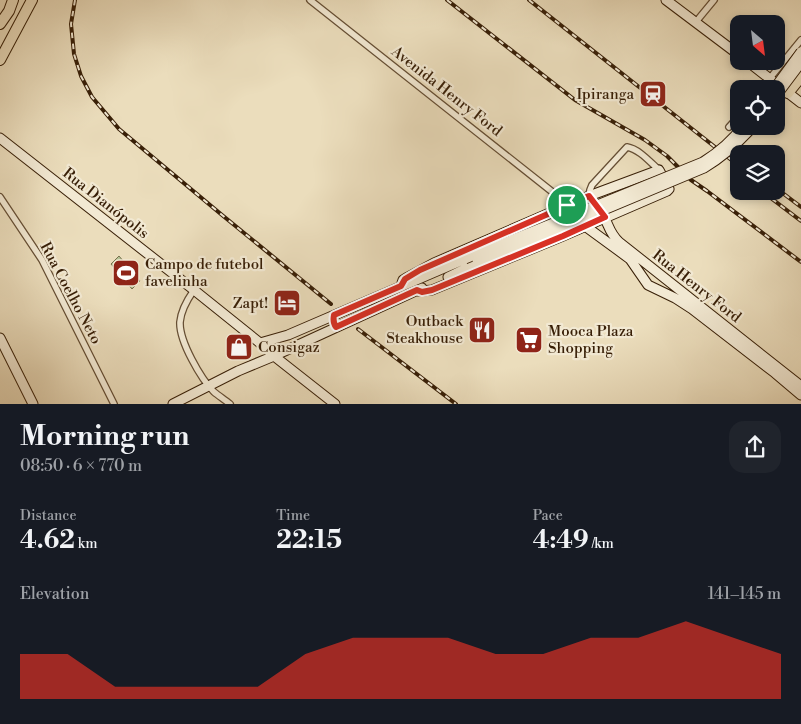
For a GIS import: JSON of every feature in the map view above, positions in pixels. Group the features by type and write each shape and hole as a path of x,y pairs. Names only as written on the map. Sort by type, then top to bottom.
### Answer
{"highway":[{"path":"0,24 14,0"},
{"path":"0,60 32,0"},
{"path":"14,34 39,0"},
{"path":"788,93 801,77"}],"street":[{"name":"Avenida Henry Ford","path":"310,0 567,205"},
{"path":"666,0 730,48"},
{"path":"695,23 714,0"},
{"path":"770,79 801,40"},
{"path":"781,80 801,52"},
{"path":"785,84 801,63"},
{"path":"758,70 801,103"},
{"path":"421,273 465,259 704,162 736,135"},
{"path":"173,404 238,371 477,263 704,168 727,152 745,135"},
{"name":"Rua Dianópolis","path":"0,138 194,290 335,404"},
{"path":"414,292 432,290 668,191 668,187 659,170 633,149 627,147 592,184 589,196"},
{"path":"260,343 288,335 401,286 434,264 567,205 659,170"},
{"name":"Rua Henry Ford","path":"589,196 605,217 614,238 772,361 801,386"},
{"name":"Rua Coelho Neto","path":"0,197 49,272 114,404"},
{"path":"567,205 585,226 630,259 648,285 692,309 801,395"},
{"path":"434,264 465,259"},
{"path":"414,292 423,280 421,273"},
{"path":"648,285 647,279 649,275 653,273 659,274"},
{"path":"194,290 182,311 180,332 195,365 208,385 230,404"},
{"path":"334,315 333,321 336,327"},
{"path":"274,356 272,349 274,345 288,335"},
{"path":"0,338 33,404"}],"green space":[{"name":"Campo de futebol favelinha","path":"119,256 140,281 132,289 111,264"}],"railway":[{"path":"75,0 71,24 74,54 81,76 92,97 119,129 331,304"},
{"path":"447,0 575,100 645,140 667,156 691,180 801,262"},
{"path":"529,0 730,159"},
{"path":"785,195 801,207"},
{"path":"773,200 801,221"},
{"path":"358,329 456,404"}],"place":[{"name":"Ipiranga","path":"653,94"},
{"name":"Campo de futebol favelinha","path":"126,273"},
{"name":"Zapt!","path":"287,303"},
{"name":"Outback Steakhouse","path":"482,330"},
{"name":"Mooca Plaza Shopping","path":"529,340"},
{"name":"Consigaz","path":"239,347"}],"route":[{"path":"589,196 605,217 432,290 422,292 417,290 336,327 334,324 334,315 401,286 405,279 420,270 567,205 589,196"}]}
